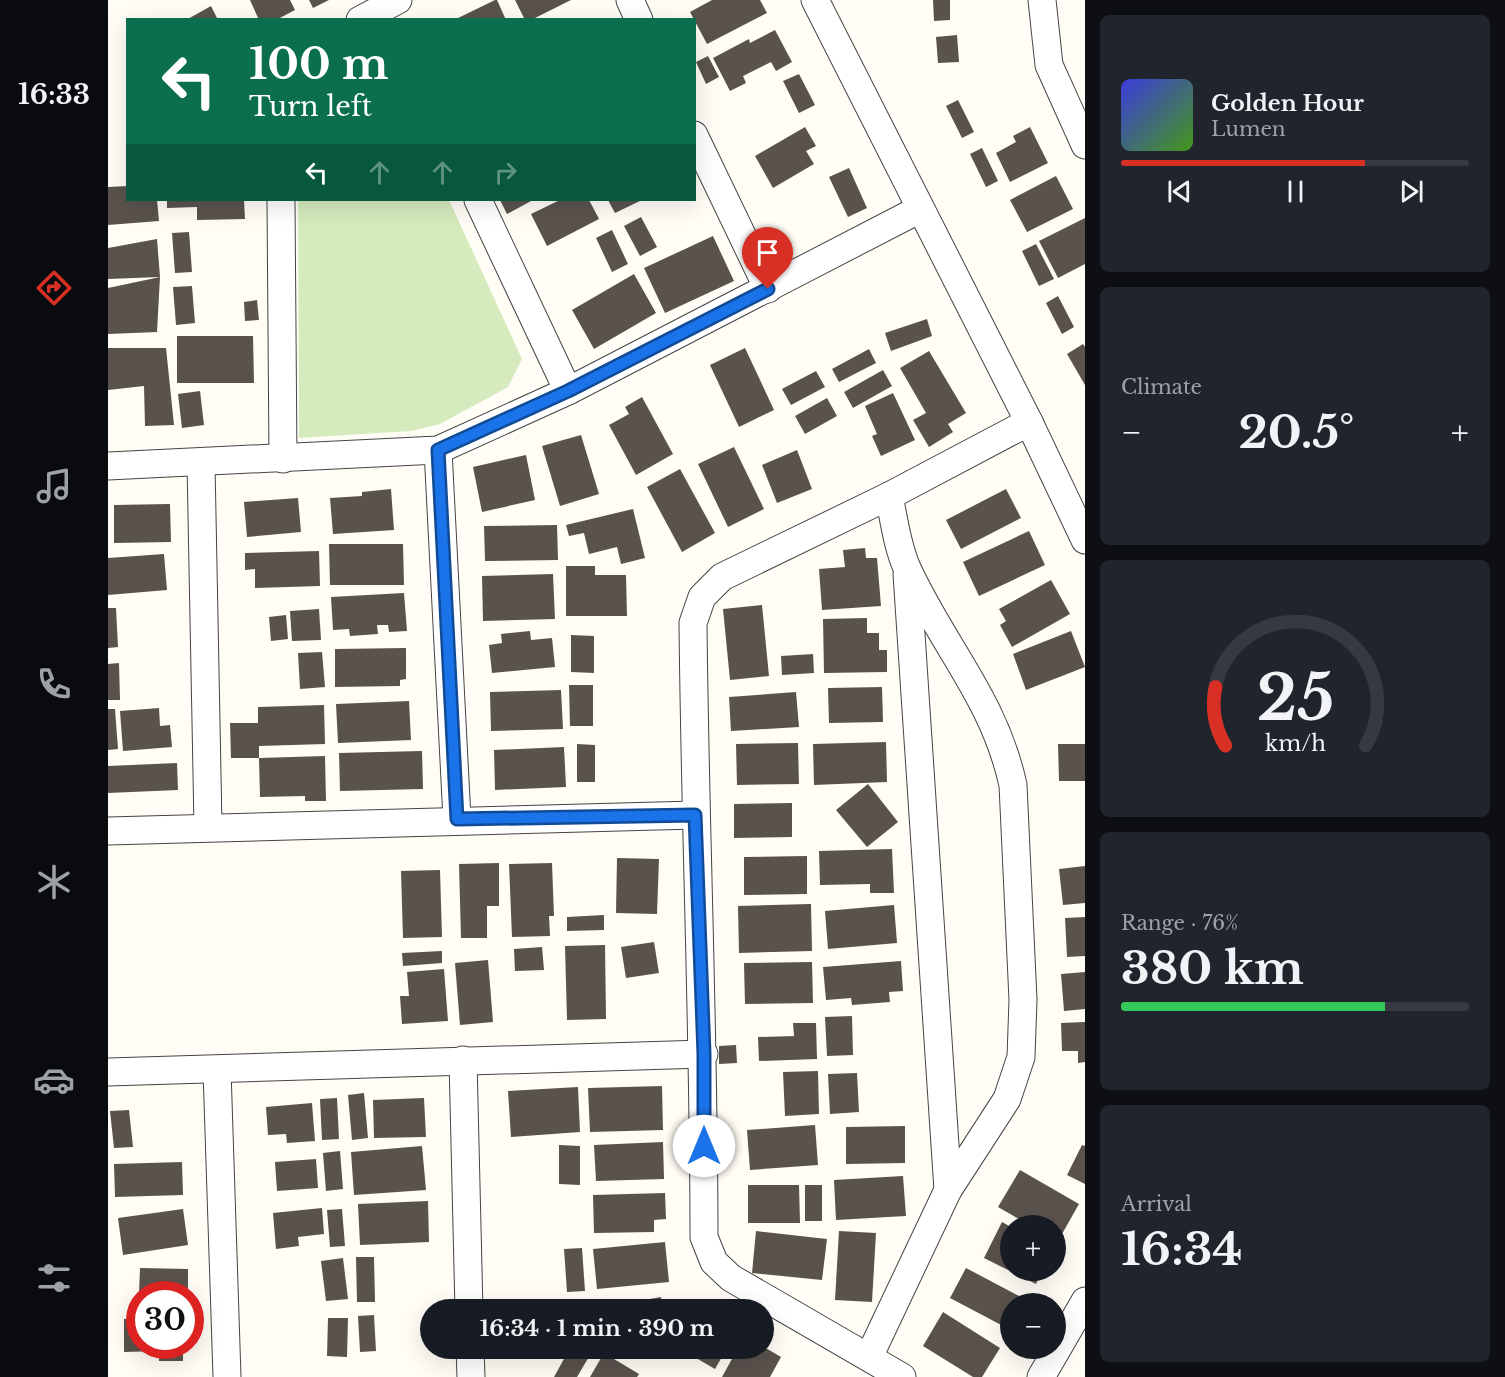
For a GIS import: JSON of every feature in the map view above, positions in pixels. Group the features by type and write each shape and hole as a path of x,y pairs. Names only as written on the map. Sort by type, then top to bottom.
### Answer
{"street":[{"path":"630,0 638,18"},
{"path":"815,0 1029,422 1085,540"},
{"path":"1042,0 1049,65 1085,145"},
{"path":"365,18 392,8"},
{"path":"696,139 768,289"},
{"path":"281,201 283,459"},
{"path":"478,201 568,391"},
{"path":"108,466 438,450 568,391 920,209"},
{"path":"902,1377 731,1278 714,1262 704,1237 704,1054 695,815 693,623 702,597 722,577 889,496 1029,422"},
{"path":"438,450 457,819"},
{"path":"201,463 208,826"},
{"path":"889,496 906,566 948,1190"},
{"path":"869,1357 948,1190 1006,1099 1021,1056 1023,1000 1012,785 1006,752 992,717 906,566"},
{"path":"108,831 457,819 695,815"},
{"path":"108,1072 217,1070 463,1059 704,1054"},
{"path":"463,1059 469,1299"},
{"path":"217,1070 227,1377"},
{"path":"1041,1377 1085,1301"},
{"path":"470,1359 471,1377"}],"green space":[{"path":"298,201 449,201 522,359 508,387 440,424 411,431 299,438"}],"building":[{"path":"250,0 290,0 295,10 280,18 258,18"},
{"path":"309,0 329,0 313,8"},
{"path":"495,0 505,18 458,18"},
{"path":"515,0 571,0 535,18 524,18"},
{"path":"712,0 760,0 767,13 707,44 696,23 696,18 693,18 690,12"},
{"path":"933,0 950,0 950,20 934,21"},
{"path":"211,6 217,18 190,18"},
{"path":"775,30 792,62 776,71 771,62 743,76 746,83 730,91 713,58 749,39 750,43"},
{"path":"957,35 959,62 938,63 936,37"},
{"path":"708,56 719,77 706,84 696,62"},
{"path":"799,74 815,105 799,113 783,81"},
{"path":"958,100 974,132 962,138 946,106"},
{"path":"805,127 816,146 806,151 814,164 773,188 755,156"},
{"path":"1030,127 1048,163 1010,182 996,153 1016,142 1013,136"},
{"path":"982,148 998,181 986,187 970,154"},
{"path":"849,168 867,208 848,217 829,177"},
{"path":"1056,176 1073,209 1027,232 1010,200"},
{"path":"126,186 126,201 157,201 159,221 108,225 108,187"},
{"path":"167,201 244,201 245,219 197,220 197,207 167,208"},
{"path":"500,201 531,201 507,214"},
{"path":"558,201 590,201 599,219 547,246 531,214"},
{"path":"609,201 640,201 615,213"},
{"path":"641,217 657,247 640,256 624,226"},
{"path":"1085,218 1085,264 1058,278 1039,241"},
{"path":"612,230 628,264 612,272 596,238"},
{"path":"189,232 192,272 175,273 172,233"},
{"path":"713,236 734,281 665,313 644,268"},
{"path":"157,239 160,277 108,279 108,248"},
{"path":"1036,244 1054,279 1039,286 1022,251"},
{"path":"634,274 656,313 594,349 572,310"},
{"path":"160,277 157,332 108,334 108,288"},
{"path":"192,286 195,323 176,325 173,287"},
{"path":"1058,296 1074,327 1062,334 1046,303"},
{"path":"257,300 259,320 245,321 244,302"},
{"path":"927,319 932,336 891,351 885,333"},
{"path":"177,336 253,336 254,383 177,383"},
{"path":"1083,344 1085,347 1085,385 1067,354"},
{"path":"108,348 166,348 174,425 145,426 144,386 108,390"},
{"path":"745,348 774,410 739,427 710,365"},
{"path":"869,349 876,363 839,382 832,369"},
{"path":"929,351 966,413 948,424 953,432 929,447 913,420 926,413 900,368"},
{"path":"883,370 892,386 853,408 844,392"},
{"path":"816,371 825,387 791,405 782,389"},
{"path":"200,391 204,425 182,428 178,394"},
{"path":"893,393 915,440 881,456 872,436 877,434 865,406"},
{"path":"642,397 673,454 636,475 609,425 629,414 625,407"},
{"path":"827,398 837,416 805,434 795,416"},
{"path":"581,435 599,494 560,506 542,446"},
{"path":"734,447 764,509 728,527 698,464"},
{"path":"797,450 812,489 777,503 762,465"},
{"path":"526,455 535,500 482,512 473,467"},
{"path":"680,469 715,533 682,552 647,487"},
{"path":"391,489 394,530 333,534 330,498 362,496 362,492"},
{"path":"1006,489 1021,518 961,549 946,520"},
{"path":"298,498 301,532 247,537 244,502"},
{"path":"170,504 171,542 114,543 114,505"},
{"path":"633,509 645,558 621,564 617,547 589,554 584,533 569,536 566,525"},
{"path":"557,525 558,560 485,561 484,526"},
{"path":"1029,531 1045,565 979,596 963,562"},
{"path":"329,544 403,544 404,585 330,585"},
{"path":"865,548 866,558 877,558 881,606 822,610 819,569 845,567 843,550"},
{"path":"319,551 320,586 255,588 255,569 245,570 245,553"},
{"path":"164,554 167,590 108,595 108,558"},
{"path":"566,566 595,566 595,575 626,575 627,616 566,616"},
{"path":"553,574 555,619 483,621 482,576"},
{"path":"1051,580 1070,614 1012,647 1000,625 1006,621 999,609"},
{"path":"404,593 407,631 389,632 388,625 377,625 378,634 350,636 349,629 333,630 331,597"},
{"path":"762,605 769,676 730,680 723,609"},
{"path":"108,608 116,608 118,647 108,648"},
{"path":"319,609 321,640 292,641 290,611"},
{"path":"286,615 288,639 271,641 269,617"},
{"path":"867,618 867,633 879,633 879,650 887,650 887,672 824,673 823,619"},
{"path":"530,631 531,640 552,638 555,667 492,673 489,645 502,643 501,634"},
{"path":"1071,631 1085,667 1026,690 1013,654"},
{"path":"571,635 594,636 594,673 571,672"},
{"path":"406,648 406,679 400,680 400,686 335,687 335,649"},
{"path":"322,652 325,687 300,689 298,653"},
{"path":"813,654 814,673 782,675 781,656"},
{"path":"119,663 120,700 108,700 108,664"},
{"path":"569,685 593,685 593,726 570,726"},
{"path":"882,687 883,722 829,723 828,688"},
{"path":"561,690 563,729 491,731 490,692"},
{"path":"796,692 799,727 731,731 729,697"},
{"path":"409,701 411,740 338,743 336,704"},
{"path":"324,705 325,744 259,746 259,758 231,758 230,723 258,723 258,707"},
{"path":"159,708 160,726 170,725 172,747 123,751 120,711"},
{"path":"108,709 115,709 118,749 108,750"},
{"path":"886,742 887,782 814,785 813,744"},
{"path":"798,743 799,784 737,785 736,744"},
{"path":"577,744 595,745 595,782 577,782"},
{"path":"1058,744 1085,744 1085,781 1059,781"},
{"path":"564,747 566,787 495,790 494,750"},
{"path":"422,751 423,789 340,791 339,753"},
{"path":"325,756 326,801 305,801 305,796 260,797 259,758"},
{"path":"177,763 178,790 108,793 108,766"},
{"path":"868,784 898,822 867,847 836,810"},
{"path":"792,803 792,837 734,838 734,804"},
{"path":"892,849 894,893 870,893 870,884 820,885 819,851"},
{"path":"807,856 807,894 744,895 744,857"},
{"path":"617,858 659,859 657,914 616,913"},
{"path":"499,863 499,906 487,906 487,938 461,938 459,864"},
{"path":"552,863 554,916 549,916 550,936 512,937 509,864"},
{"path":"1085,866 1085,903 1063,905 1059,869"},
{"path":"440,870 442,937 403,938 401,871"},
{"path":"811,904 812,951 739,953 738,906"},
{"path":"894,905 897,943 828,949 825,911"},
{"path":"604,915 604,930 567,931 567,917"},
{"path":"1085,917 1085,956 1067,957 1065,918"},
{"path":"654,942 659,973 626,978 621,947"},
{"path":"605,945 606,1019 567,1020 565,946"},
{"path":"542,947 544,970 515,971 514,949"},
{"path":"442,951 442,963 403,966 402,953"},
{"path":"488,960 493,1022 460,1025 455,963"},
{"path":"901,961 903,991 889,992 890,1002 852,1005 851,998 826,1000 823,967"},
{"path":"812,962 813,1003 745,1004 744,963"},
{"path":"444,969 448,1021 402,1024 400,996 409,996 407,972"},
{"path":"1085,972 1085,1009 1064,1011 1061,974"},
{"path":"852,1016 853,1055 827,1056 825,1017"},
{"path":"1085,1022 1085,1062 1078,1063 1078,1051 1062,1051 1061,1023"},
{"path":"793,1023 816,1023 817,1059 759,1061 758,1037 794,1036"},
{"path":"736,1045 737,1063 719,1064 719,1046"},
{"path":"818,1071 819,1114 785,1116 783,1072"},
{"path":"857,1073 859,1112 830,1114 828,1074"},
{"path":"662,1086 663,1130 590,1132 588,1088"},
{"path":"578,1087 580,1132 511,1137 508,1091"},
{"path":"364,1093 368,1138 352,1140 348,1095"},
{"path":"337,1098 339,1139 322,1140 320,1099"},
{"path":"424,1098 426,1137 374,1138 373,1100"},
{"path":"312,1103 315,1141 287,1143 286,1134 268,1135 266,1107"},
{"path":"129,1110 133,1147 114,1148 110,1111"},
{"path":"815,1125 818,1165 750,1170 747,1130"},
{"path":"905,1126 905,1163 846,1164 846,1127"},
{"path":"663,1142 664,1179 596,1181 594,1145"},
{"path":"559,1145 580,1146 580,1185 559,1184"},
{"path":"1082,1145 1085,1146 1085,1184 1067,1175"},
{"path":"422,1146 426,1190 354,1195 351,1152"},
{"path":"340,1151 343,1189 326,1191 323,1153"},
{"path":"316,1159 318,1188 277,1191 275,1162"},
{"path":"182,1162 183,1195 115,1197 114,1164"},
{"path":"1020,1170 1079,1204 1066,1227 1066,1215 1012,1215 998,1207"},
{"path":"903,1176 906,1216 836,1220 834,1180"},
{"path":"748,1185 799,1185 800,1223 748,1223"},
{"path":"805,1185 822,1185 822,1221 805,1221"},
{"path":"665,1193 666,1219 654,1220 654,1232 594,1233 593,1195"},
{"path":"428,1201 429,1242 360,1245 358,1204"},
{"path":"322,1208 324,1234 298,1237 299,1246 276,1249 273,1213"},
{"path":"183,1209 188,1245 123,1255 118,1218"},
{"path":"342,1209 345,1246 330,1247 327,1210"},
{"path":"1000,1226 1000,1266 984,1258"},
{"path":"756,1231 827,1239 822,1280 752,1273"},
{"path":"839,1231 876,1233 872,1302 835,1300"},
{"path":"665,1242 669,1282 597,1289 593,1249"},
{"path":"582,1248 585,1291 567,1292 564,1249"},
{"path":"356,1257 374,1257 375,1302 357,1302"},
{"path":"343,1258 348,1299 326,1301 321,1261"},
{"path":"140,1268 188,1269 188,1281 140,1281"},
{"path":"966,1268 1013,1293 1000,1293 1000,1324 950,1298"},
{"path":"943,1312 1000,1348 982,1377 973,1377 923,1346"},
{"path":"374,1315 376,1351 360,1352 358,1316"},
{"path":"328,1318 348,1318 347,1357 327,1356"},
{"path":"124,1319 126,1319 126,1352 124,1352"},
{"path":"774,1353 781,1357 770,1377 722,1377 732,1359 774,1359"},
{"path":"159,1359 183,1359 183,1361 159,1361"},
{"path":"564,1359 588,1359 577,1377 554,1377"},
{"path":"600,1359 614,1359 639,1374 637,1377 590,1377"},
{"path":"698,1359 721,1359 715,1369"}],"route":[{"path":"704,1146 704,1054 695,815 457,819 438,450 568,391 768,289"}]}
